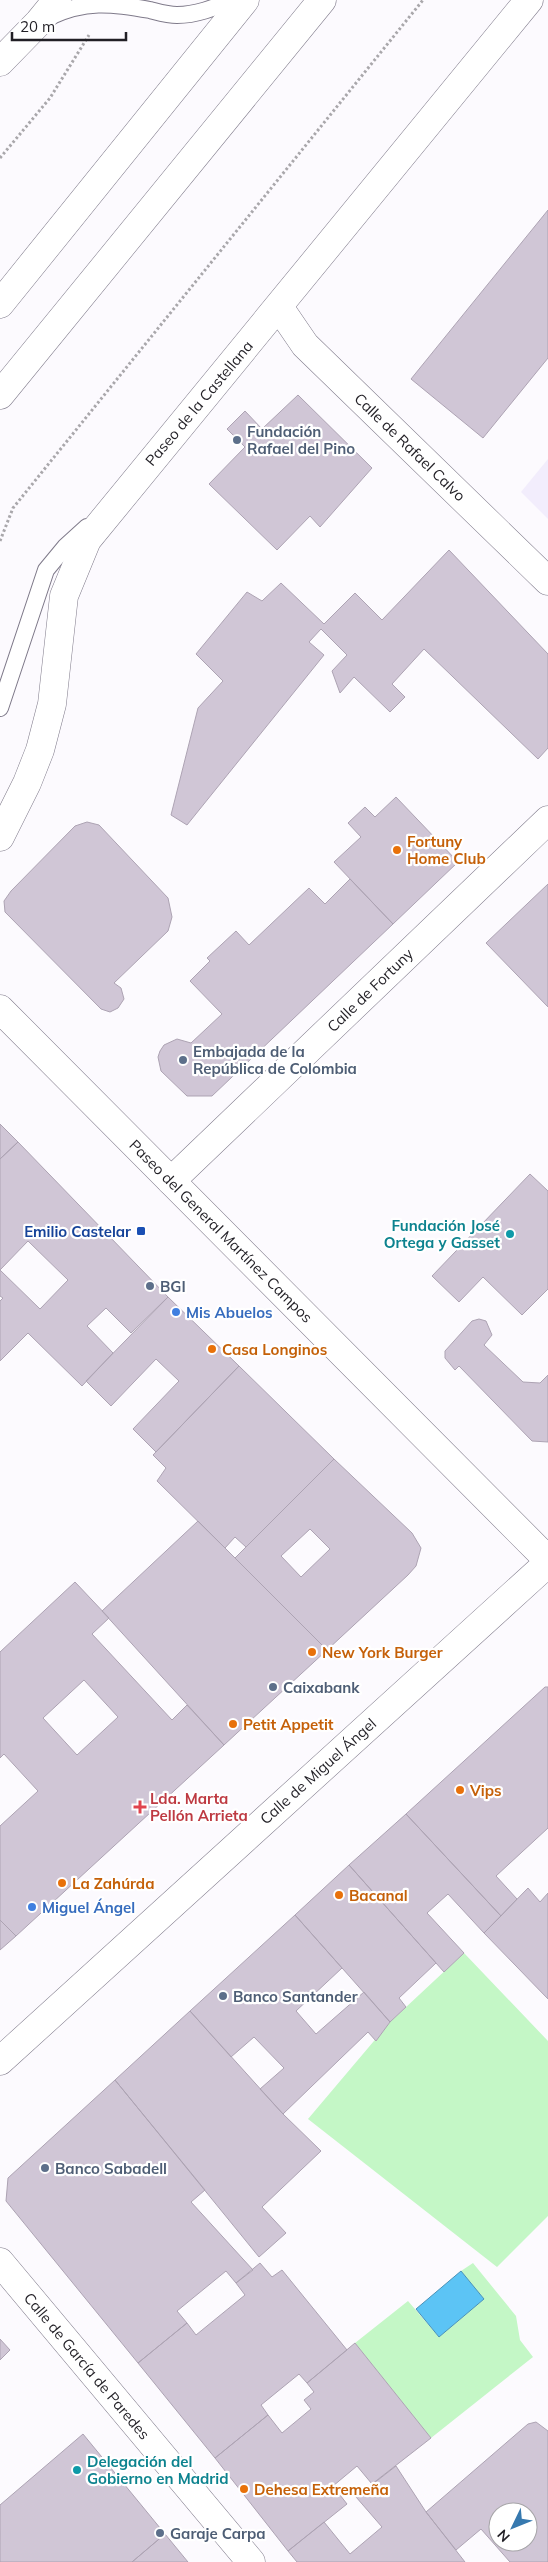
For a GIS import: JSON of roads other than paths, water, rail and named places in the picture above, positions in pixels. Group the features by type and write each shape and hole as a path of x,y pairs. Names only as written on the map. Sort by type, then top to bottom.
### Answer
{"main road":[{"path":"0,62 39,22 57,0"},
{"path":"0,304 245,0"},
{"path":"0,395 322,0"},
{"name":"Paseo de la Castellana","path":"0,837 27,783 40,750 52,704 64,596 71,573 87,540 529,0"},
{"name":"Calle de Rafael Calvo","path":"279,307 305,345 548,581"},
{"name":"Calle de Fortuny","path":"171,1181 548,820"},
{"name":"Paseo del General Martínez Campos","path":"0,1009 548,1562"},
{"name":"Calle de Miguel Ángel","path":"0,2061 548,1562"},
{"name":"Calle de García de Paredes","path":"0,2262 251,2562"}],"lane":[{"path":"39,22 65,8 89,3 108,2 176,15 208,10 232,0"},
{"name":"Paseo de la Castellana","path":"510,24 525,0"},
{"path":"0,708 46,570 64,547 122,496"}],"water":[{"path":"461,2271 484,2299 439,2337 416,2309"}],"place":[{"name":"Fundación Rafael del Pino","path":"237,440"},
{"name":"Fortuny Home Club","path":"397,850"},
{"name":"Embajada de la República de Colombia","path":"183,1060"},
{"name":"Emilio Castelar","path":"141,1231"},
{"name":"Fundación José Ortega y Gasset","path":"510,1234"},
{"name":"BGI","path":"150,1286"},
{"name":"Mis Abuelos","path":"176,1312"},
{"name":"Casa Longinos","path":"212,1349"},
{"name":"New York Burger","path":"312,1652"},
{"name":"Caixabank","path":"273,1687"},
{"name":"Petit Appetit","path":"233,1724"},
{"name":"Vips","path":"460,1790"},
{"name":"Lda. Marta Pellón Arrieta","path":"140,1807"},
{"name":"La Zahúrda","path":"62,1883"},
{"name":"Bacanal","path":"339,1895"},
{"name":"Miguel Ángel","path":"32,1907"},
{"name":"Banco Santander","path":"223,1996"},
{"name":"Banco Sabadell","path":"45,2168"},
{"name":"Delegación del Gobierno en Madrid","path":"77,2470"},
{"name":"Dehesa Extremeña","path":"244,2489"},
{"name":"Garaje Carpa","path":"160,2533"}]}
